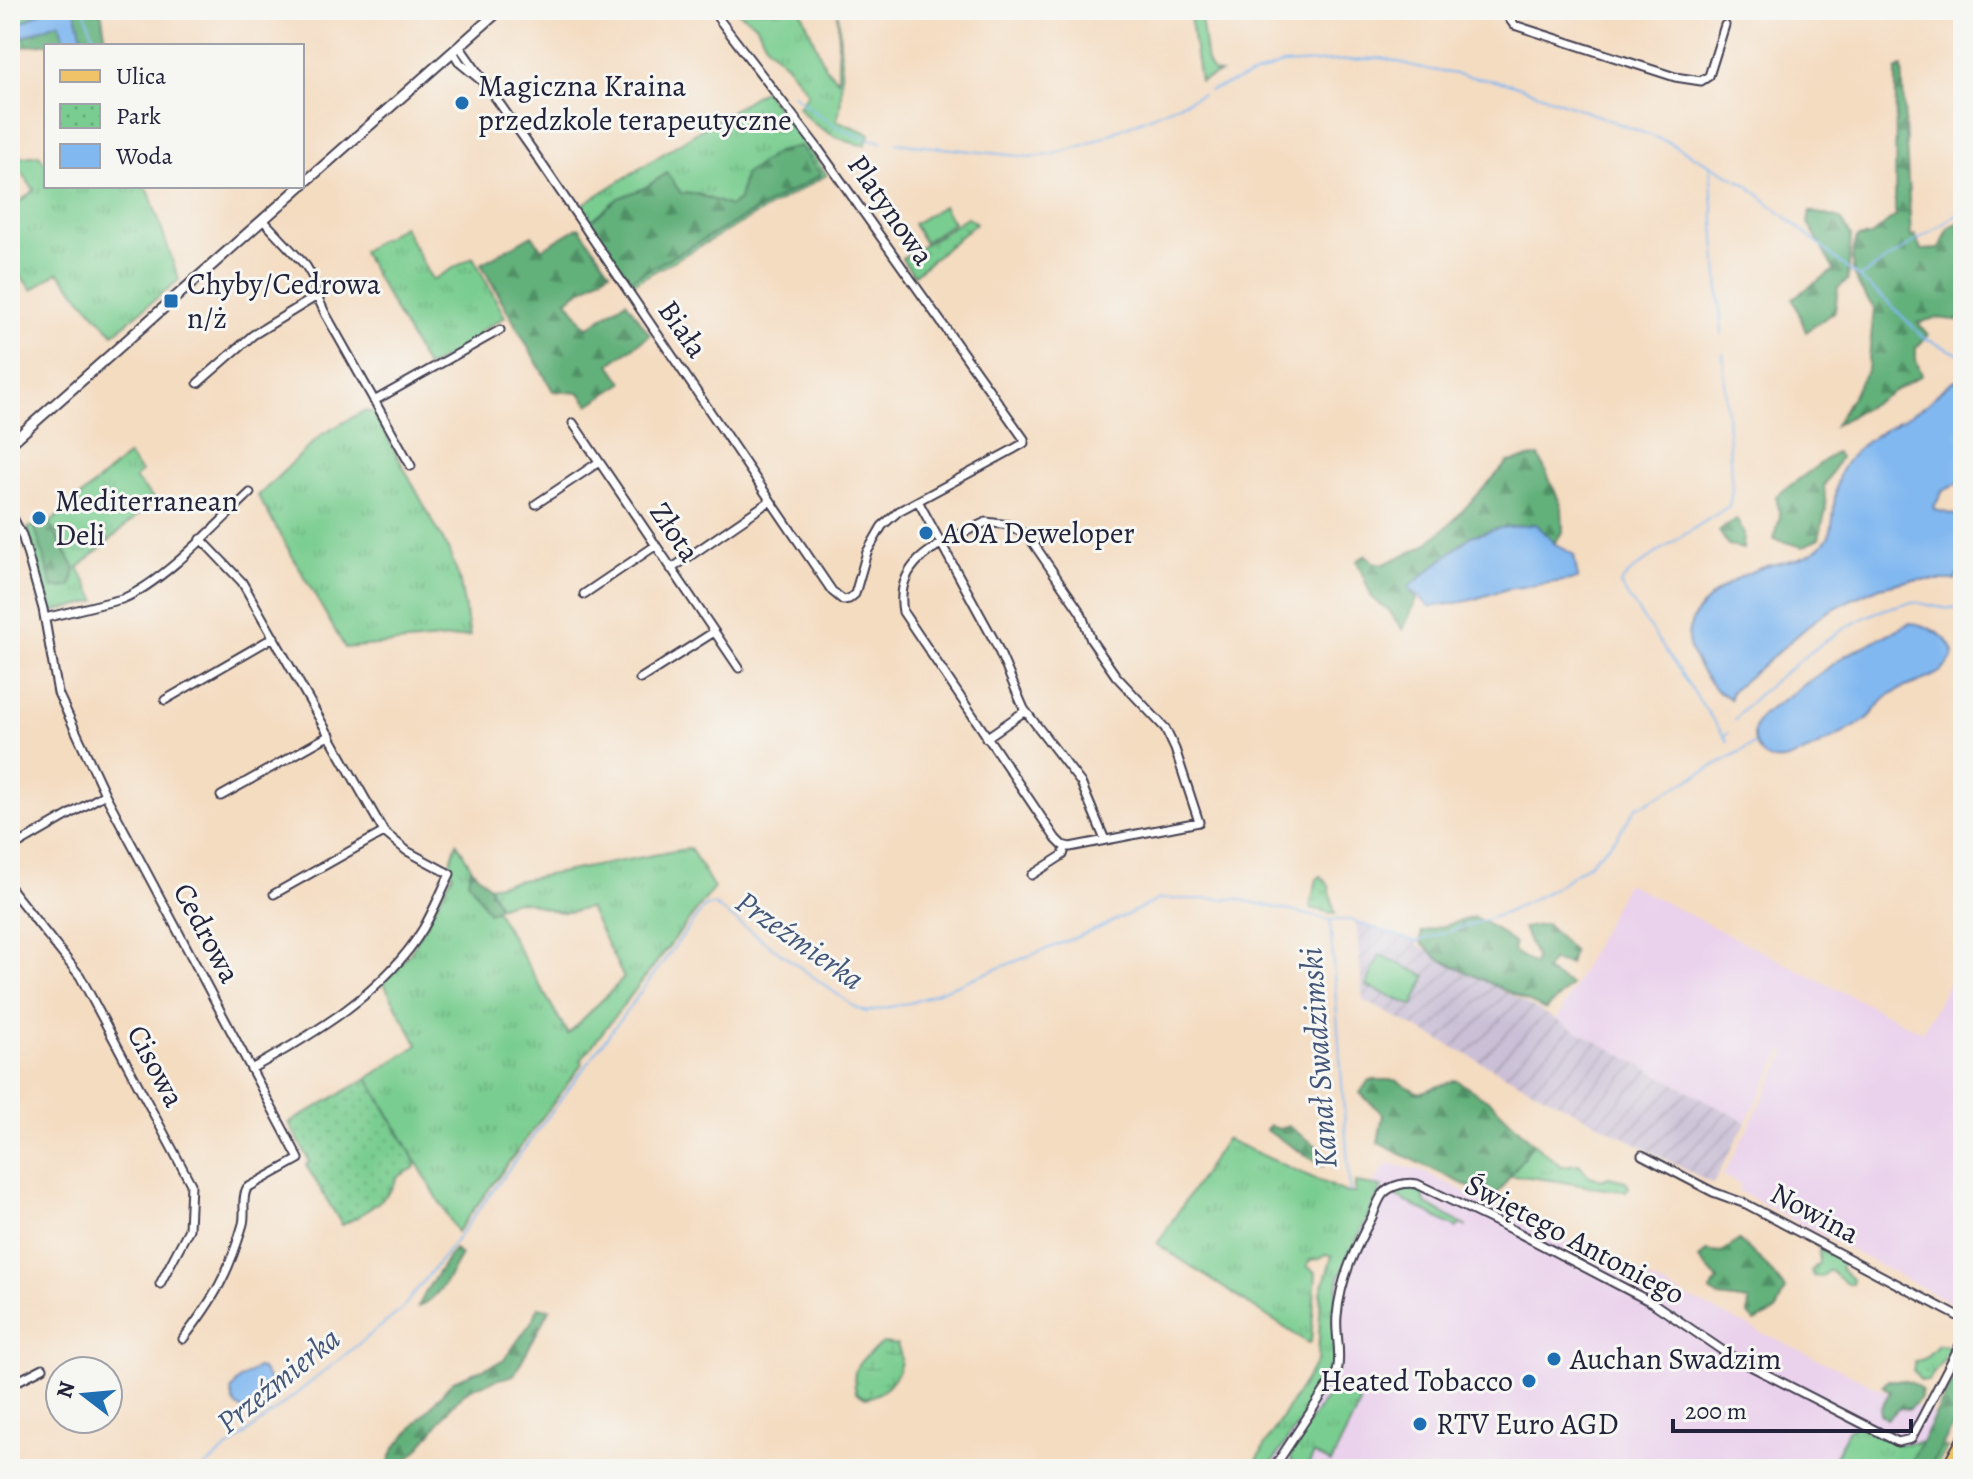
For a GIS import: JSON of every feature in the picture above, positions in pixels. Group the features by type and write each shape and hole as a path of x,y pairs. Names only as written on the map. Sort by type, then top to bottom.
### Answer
{"main road":[{"path":"1947,1469 1963,1440"}],"street":[{"path":"304,184 500,10"},
{"name":"Platynowa","path":"712,10 823,156 1024,439 1024,443 918,501"},
{"path":"1503,10 1514,25 1675,77 1701,81 1709,76 1725,25"},
{"name":"Biała","path":"456,49 485,84 832,591 843,600 855,594 860,568 882,526 899,511 918,501"},
{"path":"10,444 300,188"},
{"path":"263,220 306,266 317,296 411,466"},
{"path":"198,383 253,335 317,296"},
{"path":"374,401 500,330"},
{"name":"Złota","path":"573,423 739,668"},
{"path":"536,504 599,462"},
{"path":"45,618 128,597 177,562 250,493"},
{"path":"671,569 770,501"},
{"path":"918,501 996,644 1025,711 1081,783 1105,840"},
{"name":"Cedrowa","path":"10,512 22,535 45,618 58,693 105,794 299,1159 247,1188 244,1193 244,1219 229,1271 212,1302 183,1339"},
{"path":"986,522 1009,525 1029,537 1081,613 1091,640 1116,676 1165,728 1199,822 1066,846 1056,839 903,612 901,589 904,577 922,557 943,544 986,522"},
{"path":"201,539 242,582 384,832 407,851 450,874 422,930 408,951 383,977 350,1007 251,1069"},
{"path":"584,594 655,546"},
{"path":"640,679 714,632"},
{"path":"165,700 274,637"},
{"path":"986,738 1025,711"},
{"path":"221,796 330,735"},
{"path":"11,844 105,794"},
{"path":"274,894 384,832"},
{"path":"1032,875 1063,855 1066,846"},
{"name":"Cisowa","path":"10,888 80,976 191,1184 189,1229 160,1284"},
{"name":"Nowina","path":"1642,1155 1713,1192 1746,1204 1963,1319"},
{"name":"Świętego Antoniego","path":"1273,1469 1337,1372 1337,1313 1344,1279 1358,1244 1383,1194 1408,1182 1515,1231 1639,1296 1729,1355 1898,1442 1911,1439 1963,1339"},
{"path":"10,1385 43,1368"}],"shaded area":[{"path":"1626,883 1922,1032 1963,957 1963,1309 1738,1191 1741,1185 1723,1176 1787,1052 1783,1051 1746,1122 1557,1020"},
{"path":"1356,922 1412,942 1746,1122 1713,1184 1363,1000"},
{"path":"1387,1163 1420,1170 1956,1425 1931,1469 1259,1469 1320,1375 1322,1319 1358,1206"}],"green space":[{"path":"10,10 45,10 19,24 27,46 21,47 13,32 10,33"},
{"path":"74,10 101,10 107,44 83,44"},
{"path":"735,10 801,10 825,67 838,80 838,10 841,101 836,120 870,134 865,145 837,137 804,114 798,107 808,93 786,64 768,48 756,24"},
{"path":"1189,10 1200,10 1207,62 1213,72 1220,73 1200,81"},
{"path":"59,22 66,44 27,46 23,37"},
{"path":"1902,67 1911,237 1915,235 1921,250 1940,249 1949,227 1960,222 1960,235 1963,235 1963,321 1935,318 1918,323 1928,335 1916,348 1916,360 1922,375 1835,425 1868,369 1874,308 1857,283 1852,258 1857,238 1871,236 1895,216 1896,70"},
{"path":"764,90 827,175 630,285 577,208"},
{"path":"800,146 821,175 630,280 590,222 618,198 644,188 667,173 681,193 697,194 730,206 739,200 744,175 777,152"},
{"path":"39,155 44,161 44,188 145,188 179,280 113,334 58,272 32,290 10,263 10,210 34,190 15,158"},
{"path":"943,206 953,223 924,242 913,224"},
{"path":"1810,211 1841,219 1851,236 1848,280 1838,288 1835,311 1806,332 1793,298 1834,270 1808,223"},
{"path":"967,217 976,223 914,275 902,259"},
{"path":"403,226 432,280 473,257 505,317 479,332 480,337 427,368 362,251"},
{"path":"579,227 610,271 567,300 587,328 626,301 650,335 610,364 623,383 589,405 580,393 553,391 481,264 532,235 542,249"},
{"path":"364,411 374,413 448,549 459,578 470,636 345,648 258,496 321,435"},
{"path":"1836,452 1840,457 1824,486 1826,509 1819,538 1803,547 1774,539 1780,517 1776,496"},
{"path":"128,455 141,472 135,479 155,500 78,568 97,601 52,612 28,528 51,522"},
{"path":"1539,456 1562,507 1563,532 1554,543 1536,524 1500,528 1471,536 1408,588 1417,599 1403,630 1388,610 1372,598 1357,561 1366,555 1374,563 1384,564 1426,545 1508,462"},
{"path":"1736,519 1744,533 1743,549 1728,545 1719,531"},
{"path":"50,524 75,569 71,587 53,588 35,528"},
{"path":"457,843 568,1034 624,978 589,908 563,912 517,901 499,907 489,886 690,848 714,888 581,1060 582,1064 457,1232 368,1078 418,1045 383,982 410,953 453,874 448,868"},
{"path":"471,868 489,886 499,907 489,913 468,880"},
{"path":"1321,876 1329,886 1335,914 1310,908 1317,879"},
{"path":"1474,917 1496,929 1514,944 1513,951 1534,965 1536,958 1523,928 1546,924 1573,951 1569,964 1552,961 1545,971 1571,985 1546,1010 1437,958 1421,942 1421,932"},
{"path":"1380,955 1426,976 1413,1006 1366,986"},
{"path":"368,1078 416,1163 414,1168 396,1178 382,1199 342,1225 306,1165 310,1162 289,1123"},
{"path":"1369,1080 1396,1080 1419,1093 1456,1080 1492,1103 1533,1143 1494,1199 1378,1143 1383,1114 1360,1093"},
{"path":"1270,1126 1279,1129 1288,1126 1327,1153 1328,1160 1323,1166 1266,1130"},
{"path":"1226,1139 1347,1193 1355,1193 1355,1183 1382,1187 1339,1277 1333,1315 1334,1367 1268,1469 1253,1469 1318,1360 1321,1293 1332,1256 1326,1254 1310,1260 1307,1266 1316,1273 1311,1342 1308,1343 1157,1244"},
{"path":"1533,1143 1561,1166 1579,1164 1588,1175 1601,1180 1609,1177 1626,1181 1629,1187 1626,1191 1611,1190 1510,1176"},
{"path":"1402,1189 1423,1193 1425,1203 1467,1227 1460,1224 1457,1228 1393,1195"},
{"path":"1739,1240 1764,1263 1785,1289 1776,1311 1755,1322 1748,1314 1749,1301 1719,1297 1710,1291 1718,1280 1699,1259 1706,1251 1721,1253"},
{"path":"1819,1248 1841,1260 1841,1269 1853,1280 1852,1284 1847,1284 1829,1270 1822,1277 1813,1276 1811,1271 1819,1263"},
{"path":"454,1249 461,1255 448,1278 432,1298 418,1307 429,1286"},
{"path":"538,1307 550,1309 514,1375 466,1392 417,1451 396,1467 386,1469 394,1449 453,1381 503,1361 532,1321"},
{"path":"883,1343 897,1345 900,1366 884,1390 865,1398 856,1392 854,1375 859,1363"},
{"path":"1938,1345 1949,1346 1950,1351 1928,1381 1920,1380 1913,1370 1915,1361 1924,1359"},
{"path":"1963,1362 1963,1409 1929,1469 1907,1469"},
{"path":"1888,1380 1911,1383 1922,1391 1920,1399 1909,1409 1900,1408 1887,1419 1880,1414 1890,1392 1883,1386"},
{"path":"1338,1389 1357,1398 1360,1404 1331,1463 1314,1454 1306,1469 1296,1469 1291,1459 1292,1448 1330,1392"},
{"path":"1862,1427 1896,1444 1924,1442 1947,1448 1935,1469 1828,1469 1849,1429"}],"water":[{"path":"45,10 75,10 84,44 66,44 59,22 23,37 19,24"},
{"path":"1963,378 1963,481 1943,491 1934,507 1962,519 1963,565 1955,580 1912,580 1880,587 1850,600 1820,616 1731,692 1730,699 1717,691 1697,664 1688,642 1691,624 1698,612 1718,592 1743,576 1814,552 1830,533 1839,477 1849,458 1879,433 1924,406 1951,382"},
{"path":"1536,524 1554,543 1574,555 1578,579 1507,589 1468,601 1431,607 1408,588 1471,536 1500,528"},
{"path":"1910,623 1936,632 1952,647 1954,653 1943,669 1896,691 1885,698 1867,719 1813,749 1783,760 1773,760 1760,752 1754,738 1763,714 1846,655"},
{"path":"257,1368 262,1369 276,1391 275,1397 250,1412 236,1405 231,1390 239,1380"}],"waterway":[{"path":"84,10 96,44"},
{"path":"1209,91 1282,64 1383,58 1512,84 1668,142 1747,185 1888,302 1924,338 1963,356"},
{"path":"793,94 834,125 882,142"},
{"path":"896,143 1028,157 1051,155 1087,144 1203,94"},
{"path":"1710,165 1722,335"},
{"path":"1860,277 1963,211"},
{"path":"1723,353 1732,491 1729,506 1652,556 1620,585 1724,736"},
{"name":"Przeźmierka","path":"1735,720 1743,709 1791,667 1861,619 1910,603 1958,607"},
{"name":"Przeźmierka","path":"1728,732 1724,736 1728,742"},
{"name":"Przeźmierka","path":"202,1469 400,1311 704,907 716,906 856,1008 866,1012 913,1002 1097,929 1160,899 1237,899 1330,920 1350,920 1416,942 1503,914 1553,889 1591,862 1616,838 1637,806 1754,744"},
{"name":"Kanał Swadzimski","path":"1330,921 1350,1192"}],"place":[{"name":"Magiczna Kraina przedzkole terapeutyczne","path":"462,103"},
{"name":"Chyby/Cedrowa n/ż","path":"171,301"},
{"name":"Mediterranean Deli","path":"39,518"},
{"name":"AOA Deweloper","path":"926,533"},
{"name":"Auchan Swadzim","path":"1554,1359"},
{"name":"Heated Tobacco","path":"1529,1381"},
{"name":"RTV Euro AGD","path":"1420,1424"}]}
